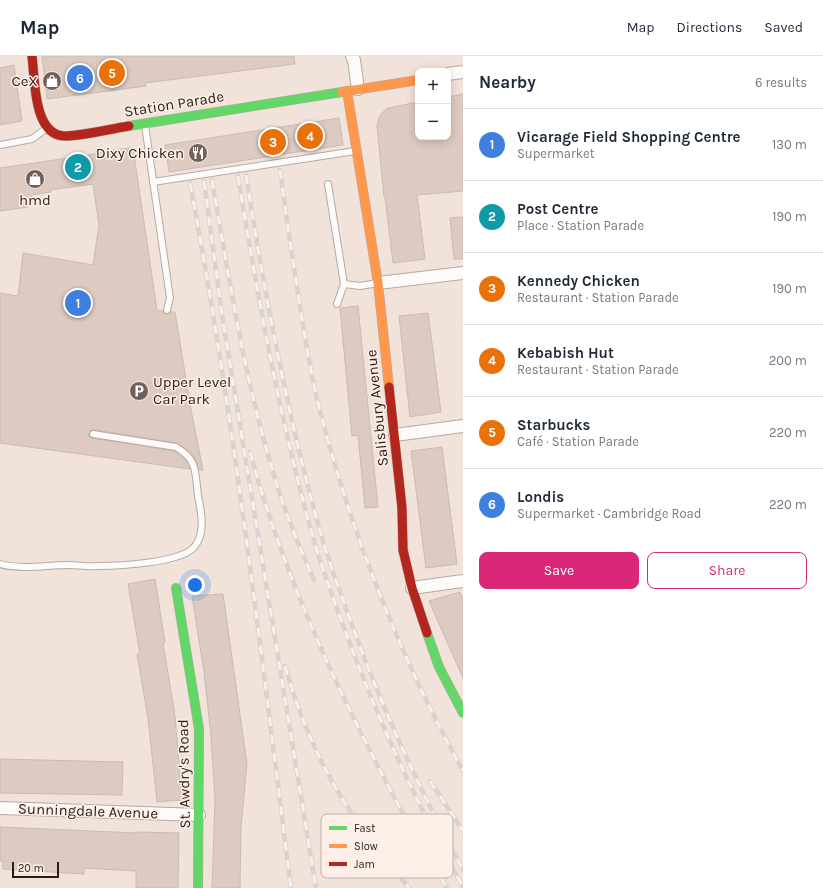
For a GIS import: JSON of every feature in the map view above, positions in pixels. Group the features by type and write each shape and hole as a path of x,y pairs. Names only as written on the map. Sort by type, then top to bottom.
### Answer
{"street":[{"path":"32,56 38,109 47,128"},
{"path":"352,56 354,60 353,90"},
{"path":"451,74 463,72"},
{"name":"Station Parade","path":"47,128 55,134 66,136 415,80"},
{"name":"Salisbury Avenue","path":"353,90 357,150 378,283 402,508 403,550 412,588 440,667 463,713"},
{"path":"378,283 463,273"},
{"path":"394,435 463,426"},
{"path":"412,588 463,581"},
{"name":"St. Awdry's Road","path":"176,588 200,729 198,888"},
{"name":"Sunningdale Avenue","path":"0,808 200,815"}],"lane":[{"path":"144,124 170,298 167,310"},
{"path":"0,146 32,139 47,128"},
{"path":"153,182 357,150"},
{"path":"328,184 344,284 337,304"},
{"path":"344,284 360,286 378,283"},
{"path":"0,564 12,567 118,566 173,559 187,553 195,546 201,533 202,516 193,461 186,452 176,447 93,434"}],"building":[{"path":"42,56 294,56 295,64 145,83 146,86 47,99"},
{"path":"14,65 22,121 0,125 0,68"},
{"path":"463,94 463,191 417,195 425,259 393,263 384,197 377,126 379,117 388,108 415,103 415,140 451,140 451,96"},
{"path":"339,118 343,145 169,172 165,145"},
{"path":"133,148 157,310 163,311 166,314 175,312 191,410 203,470 199,470 196,460 192,454 177,443 94,430 91,430 89,433 89,436 92,438 174,451 185,460 190,469 0,443 0,293 18,296 23,253 93,265 99,225 93,184 50,190 51,192 31,195 32,200 27,201 28,207 0,211 0,168"},
{"path":"463,217 463,259 454,259 450,218"},
{"path":"358,306 378,507 365,508 358,435 352,436 340,308"},
{"path":"428,313 441,412 410,417 399,316"},
{"path":"442,447 457,564 426,568 411,451"},
{"path":"155,579 165,642 163,643 175,716 182,800 157,802 148,718 137,654 140,654 128,584"},
{"path":"460,592 463,599 463,678 429,601"},
{"path":"223,594 247,764 241,826 240,888 212,888 215,800 211,736 204,672 192,596"},
{"path":"0,759 123,762 122,795 0,793"},
{"path":"0,827 137,833 179,833 178,888 136,888 136,871 84,868 84,874 3,869 3,861 0,861"}],"railway":[{"path":"280,170 311,369 317,399 344,495 360,543 397,637 463,771"},
{"path":"246,175 278,358 298,448 325,549 376,688 403,750 434,814"},
{"path":"238,176 262,314 280,405 317,552 370,696 384,729 425,814"},
{"path":"212,180 245,363 263,436 277,486 314,580"},
{"path":"204,181 222,315 316,888"},
{"path":"190,183 206,271 246,535 291,888"},
{"path":"250,452 286,563 315,635 365,741 404,814"},
{"path":"285,666 311,740 328,775 352,814"},
{"path":"430,781 452,814"},
{"path":"453,816 463,831"},
{"path":"453,851 463,870"},
{"path":"453,869 463,887"},
{"path":"401,878 409,888"},
{"path":"441,878 447,888"}],"traffic: fast":[{"path":"129,126 342,92"},
{"path":"176,588 199,729 198,888"},
{"path":"427,633 439,667 463,713"}],"traffic: slow":[{"path":"342,92 415,80"},
{"path":"347,91 378,283 389,387"}],"traffic: jam":[{"path":"32,56 35,92 38,105 42,118 48,128 56,134 67,136 129,126"},
{"path":"389,387 402,508 403,550 412,588 427,633"}],"place":[{"name":"Starbucks","path":"112,73"},
{"name":"Londis","path":"80,78"},
{"name":"CeX","path":"52,81"},
{"name":"Kebabish Hut","path":"310,136"},
{"name":"Kennedy Chicken","path":"273,142"},
{"name":"Dixy Chicken","path":"198,153"},
{"name":"Post Centre","path":"78,167"},
{"name":"hmd","path":"35,179"},
{"name":"Vicarage Field Shopping Centre","path":"78,303"},
{"name":"Upper Level Car Park","path":"139,391"}]}
